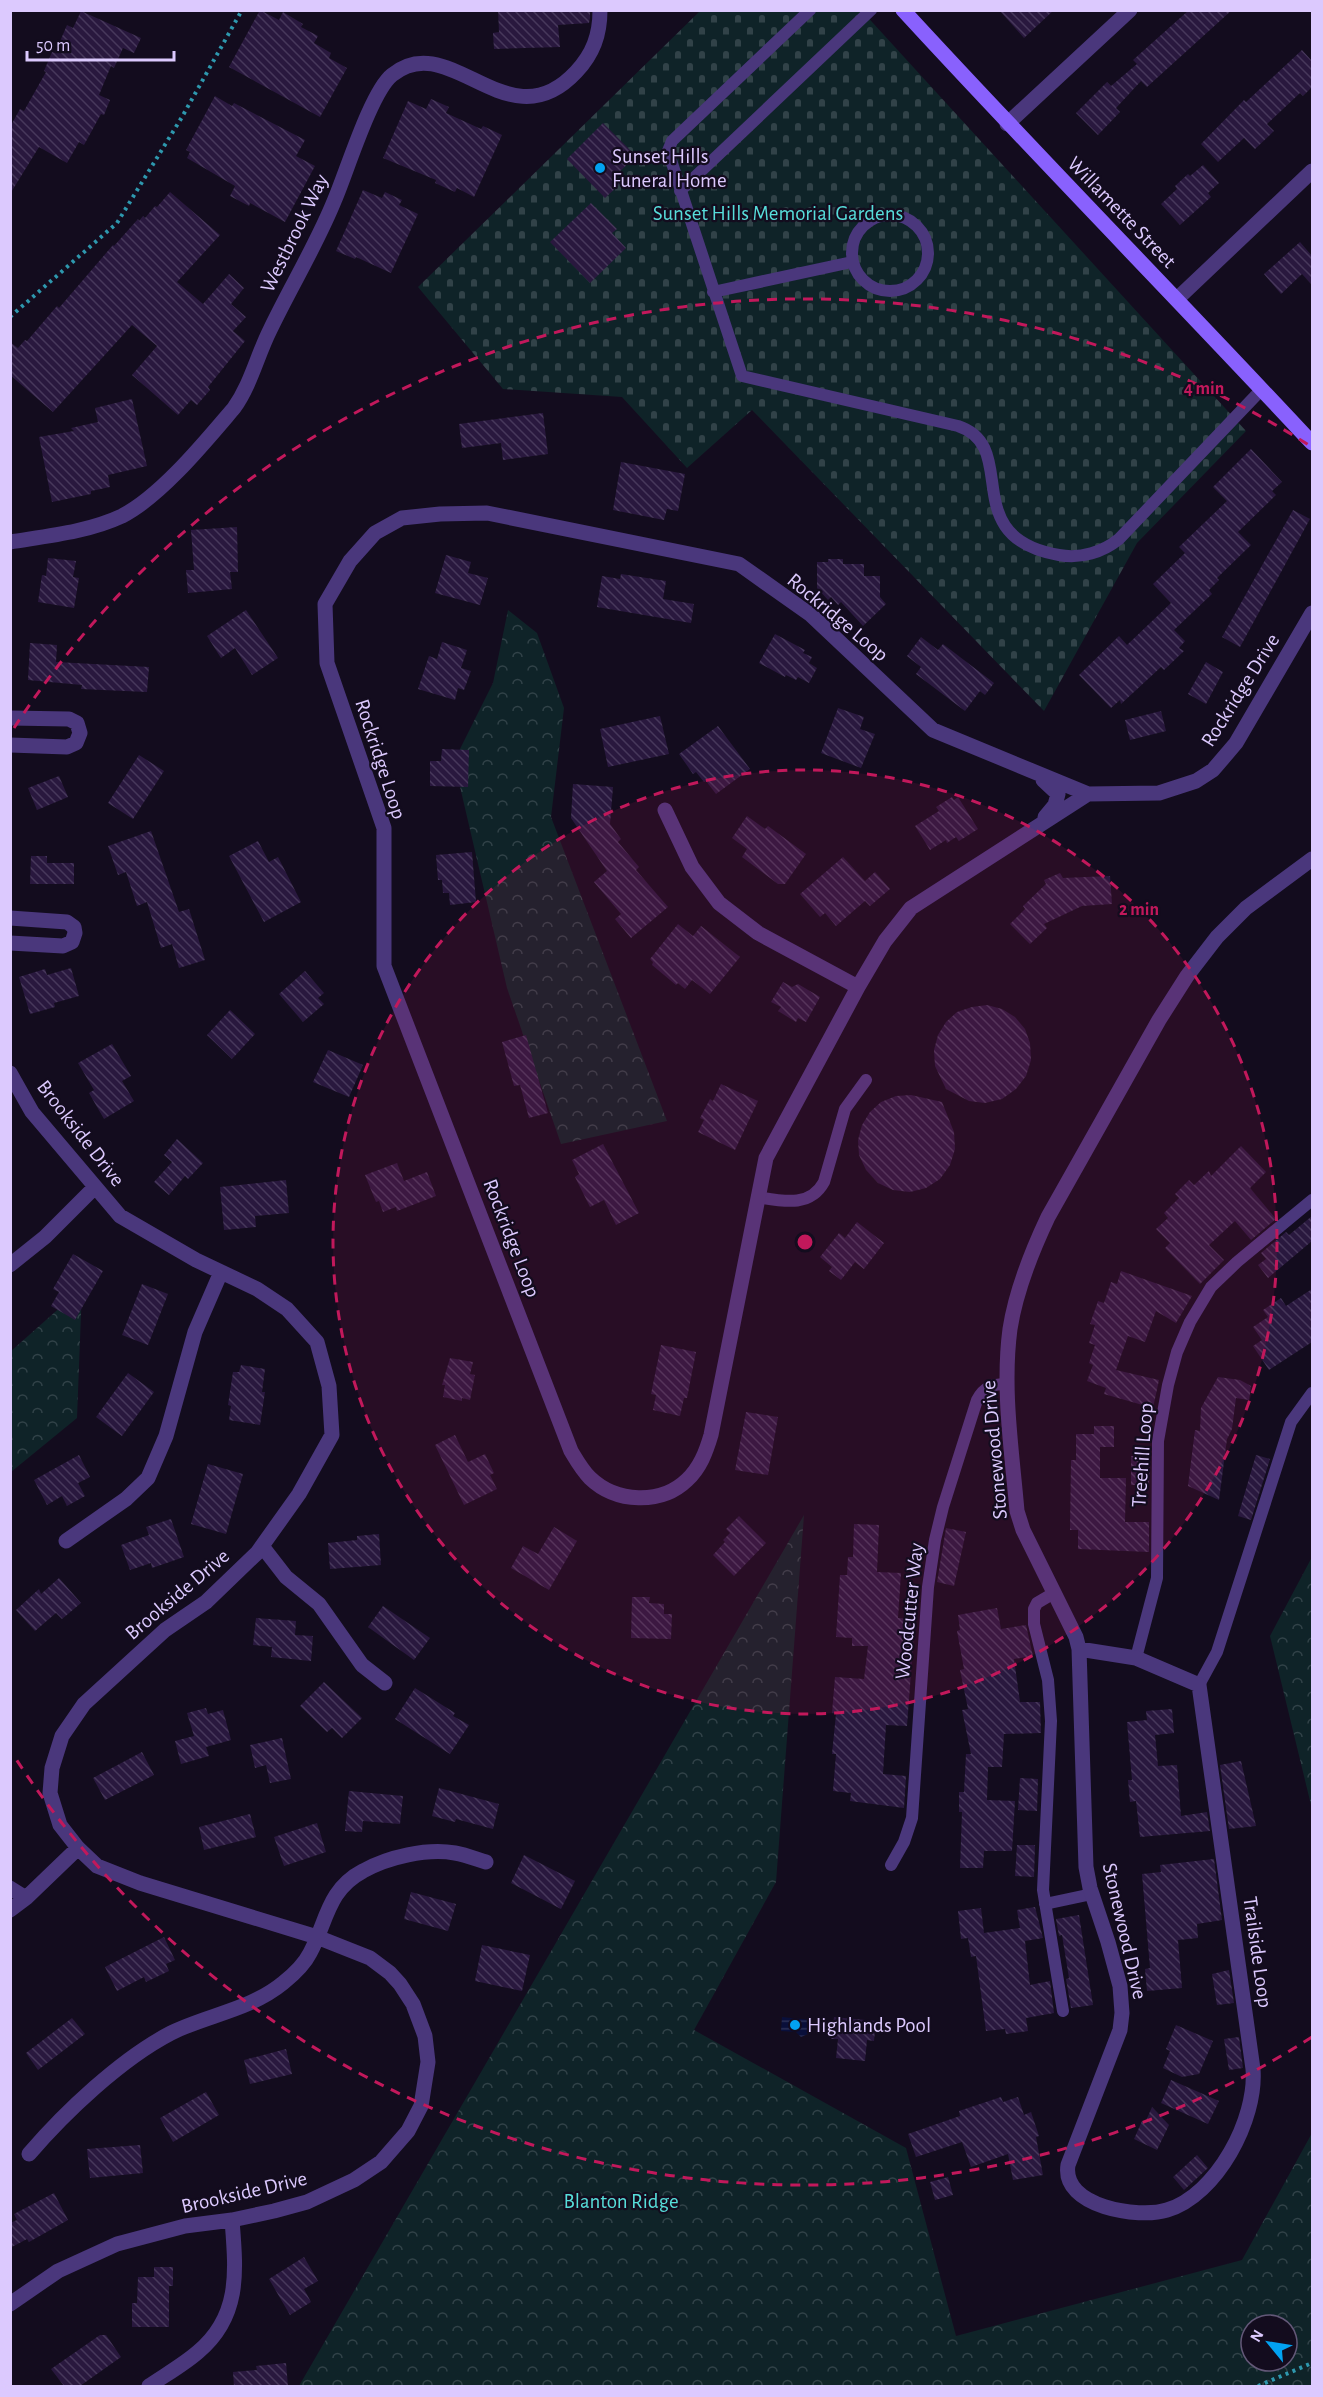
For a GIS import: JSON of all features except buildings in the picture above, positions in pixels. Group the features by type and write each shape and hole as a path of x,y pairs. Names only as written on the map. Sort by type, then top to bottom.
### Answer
{"main road":[{"name":"Willamette Street","path":"903,10 1007,124 1312,442"}],"street":[{"name":"Westbrook Way","path":"10,543 108,522 124,515 158,489 234,408 246,390 270,331 325,222 373,104 392,75 405,67 432,64 453,70 505,95 517,97 546,92 572,77 592,51 598,30 600,10"},
{"path":"1007,124 1130,10"},
{"path":"1177,299 1312,171"},
{"name":"Rockridge Loop","path":"487,513 739,564 811,615 933,730 1088,794 911,908 885,941 858,987 771,1147 763,1169 711,1435 705,1455 688,1480 663,1494 635,1498 619,1494 591,1479 580,1467 571,1451 384,966 384,828 327,663 325,604 350,561 375,533 402,518 487,513"},
{"name":"Rockridge Drive","path":"1088,794 1159,793 1197,781 1213,770 1236,743 1312,613"},
{"path":"10,718 69,719 77,723 80,733 76,743 67,747 10,745"},
{"path":"1030,771 1058,794 1055,805 1034,828"},
{"path":"665,810 692,867 719,903 758,933 858,987"},
{"name":"Stonewood Drive","path":"1069,2181 1068,2166 1122,2022 1122,2001 1115,1965 1092,1894 1086,1867 1079,1649 1023,1530 1017,1511 1007,1384 1010,1330 1018,1290 1033,1248 1048,1217 1159,1020 1187,976 1217,937 1246,908 1312,859"},
{"path":"10,918 67,922 74,927 75,933 72,942 63,946 10,943"},
{"name":"Brookside Drive","path":"10,1073 32,1112 120,1216 196,1260 257,1289 287,1309 317,1342 329,1386 332,1435 299,1494 261,1546 206,1602 165,1630 84,1704 62,1736 52,1768 50,1793 60,1825 78,1848 97,1866 140,1883 317,1936 370,1958 390,1973 408,1995 421,2021 427,2050 427,2078 420,2106 408,2131 381,2162 354,2180 307,2202 232,2220 185,2226 117,2244 58,2271 10,2304"},
{"path":"10,1265 45,1238 94,1188"},
{"path":"66,1541 126,1499 148,1478 166,1436 195,1332 221,1272"},
{"path":"261,1546 286,1577 319,1604 362,1665 385,1683"},
{"path":"1079,1649 1136,1658 1199,1685"},
{"name":"Trailside Loop","path":"1069,2181 1084,2197 1116,2210 1140,2213 1173,2207 1195,2196 1218,2169 1239,2136 1250,2103 1253,2069 1199,1685"},
{"path":"10,1910 26,1898 78,1848"},
{"path":"29,2154 70,2110 139,2054 169,2034 252,2002 280,1986 306,1960 324,1915 339,1890 363,1870 390,1860 427,1852 455,1853 486,1862"},
{"path":"10,1888 26,1898"},
{"path":"149,2386 198,2353 226,2319 233,2298 235,2276 232,2220"}],"lane":[{"path":"810,10 672,141 668,156 742,376 958,426 972,432 978,436 988,453 996,509 1006,529 1028,545 1062,556 1090,554 1110,547 1262,389"},
{"path":"680,191 870,10"},
{"path":"894,215 906,218 924,235 928,246 925,270 913,283 897,291 886,292 874,289 864,282 852,262 851,250 861,227 882,216 894,215"},
{"path":"713,292 852,262"},
{"path":"757,1197 787,1201 804,1200 814,1196 820,1190 845,1109 866,1080"},
{"name":"Treehill Loop","path":"1136,1658 1157,1578 1158,1441 1167,1385 1177,1352 1190,1322 1211,1287 1237,1262 1312,1200"},
{"name":"Woodcutter Way","path":"891,1865 904,1842 912,1818 928,1587 937,1529 968,1422 977,1400 981,1393 991,1385 1007,1384"},
{"path":"1199,1685 1217,1652 1291,1422 1312,1393"},
{"path":"1054,1593 1037,1603 1033,1617 1048,1680 1051,1707 1043,1890 1063,2011"},
{"path":"1045,1904 1092,1894"}],"path":[{"path":"10,317 117,223 182,117 242,10"},
{"path":"1258,2386 1312,2363"}],"green space":[{"name":"Sunset Hills Memorial Gardens","path":"700,11 862,11 1246,431 1137,543 1044,711 752,410 687,468 622,397 503,389 418,287"},
{"path":"508,610 537,633 564,708 551,817 667,1121 561,1144 507,988 454,761 493,683"},
{"path":"82,1288 77,1418 11,1472 10,1352"},
{"name":"Blanton Ridge","path":"804,1515 776,1882 694,2030 906,2148 956,2336 1242,2260 1312,2133 1312,2386 299,2386"},
{"path":"1312,1557 1312,1809 1270,1636"}],"shaded area":[{"name":"Highlands Pool","path":"782,2017 810,2020 808,2034 801,2037 796,2032 781,2031"}],"place":[{"name":"Sunset Hills Funeral Home","path":"600,168"},
{"name":"Highlands Pool","path":"795,2025"}]}
